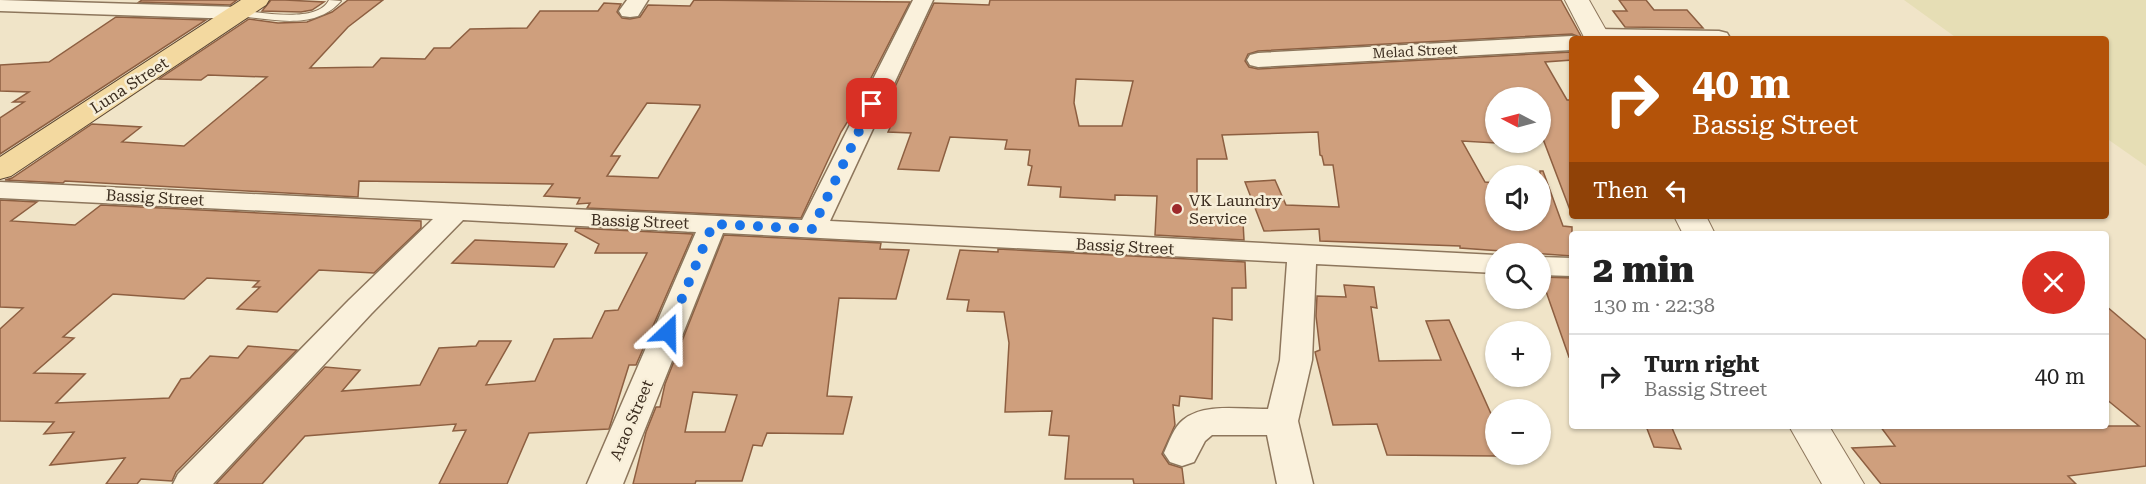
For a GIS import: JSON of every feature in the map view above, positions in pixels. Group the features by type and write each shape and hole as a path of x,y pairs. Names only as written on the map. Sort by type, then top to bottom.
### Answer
{"main road":[{"name":"Luna Street","path":"0,170 248,6"}],"street":[{"path":"812,229 923,0"},
{"path":"1577,0 1596,36"},
{"path":"0,5 248,6"},
{"name":"Melad Street","path":"1258,60 1569,43"},
{"name":"Bassig Street","path":"0,190 1485,263"},
{"path":"191,484 360,307 455,213"},
{"name":"Arao Street","path":"605,484 713,224"},
{"path":"1295,484 1281,421 1294,375 1300,319 1302,255"},
{"path":"1551,266 1569,267"},
{"path":"1182,453 1193,430 1202,423 1267,424 1281,421"},
{"path":"1811,429 1843,484"}],"lane":[{"path":"248,6 299,17 314,16 330,9 336,1 334,0"}],"shaded area":[{"path":"1904,0 2146,0 2146,166 2109,140 2109,36 1954,36"}],"building":[{"path":"142,0 237,0 230,5 139,2"},
{"path":"271,0 324,2 312,10 301,12 262,11"},
{"path":"348,0 383,0 348,27 310,68 373,67 381,58 425,59 434,48 450,48 470,29 527,28 540,11 598,11 604,3 621,4 617,12 622,18 630,19 640,17 648,5 690,6 694,0 910,2 841,132 801,218 587,208 590,203 577,204 580,198 544,196 553,184 359,181 358,197 65,181 63,183 5,180 12,178 92,124 141,127 122,142 184,146 267,77 208,75 201,80 159,79 249,19 278,23 307,22 332,12","holes":["647,103 700,105 658,178 607,176 620,156 611,156"]},
{"path":"990,0 1561,0 1581,36 1572,34 1258,51 1248,54 1245,61 1249,67 1258,69 1569,52 1569,60 1545,62 1569,100 1569,207 1548,153 1551,153 1551,87 1485,87 1485,142 1462,141 1485,182 1485,231 1551,231 1551,193 1563,226 1572,227 1572,231 1569,231 1569,256 1551,254 1551,243 1485,243 1485,250 1460,248 1460,246 1320,241 1319,229 1264,231 1245,182 1275,180 1286,205 1339,207 1333,165 1324,165 1320,155 1318,132 1222,135 1227,159 1197,159 1197,220 1243,222 1244,240 1155,235 1157,196 1115,195 1115,200 1060,197 1061,187 1028,185 1032,166 1028,165 1030,150 1005,149 1007,140 950,137 939,171 898,169 911,133 888,132 896,115 882,115 934,3 989,5","holes":["1076,79 1133,81 1122,126 1079,126 1074,103"]},
{"path":"1619,0 1646,0 1654,10 1687,10 1703,28 1625,27 1613,11 1627,11"},
{"path":"116,17 206,20 0,154 0,118 24,102 13,102 29,92 0,91 0,65 49,62"},
{"path":"0,200 37,202 11,221 75,225 101,205 421,221 421,228 374,273 319,270 277,312 237,309 260,287 253,287 259,281 207,278 184,299 113,294 63,337 74,338 34,373 85,374 56,403 169,398 181,379 190,378 210,356 238,358 248,346 297,350 176,472 172,481 141,479 137,484 106,484 125,458 50,465 74,432 44,434 54,422 0,421 0,329 23,308 0,307"},
{"path":"576,228 693,234 636,365 629,365 609,429 529,433 507,484 439,484 466,430 453,431 456,424 305,436 262,484 216,484 325,367 360,370 342,391 420,385 439,348 476,346 479,341 511,341 486,385 535,381 554,339 592,338 605,311 618,310 647,253 595,253 599,244 575,231"},
{"path":"724,235 881,243 880,249 909,250 896,299 839,298 827,396 852,397 843,434 767,433 762,446 753,445 742,481 633,484 646,432 656,407 660,407 665,384","holes":["693,392 737,395 725,432 685,432"]},
{"path":"475,240 567,244 554,267 452,263"},
{"path":"998,249 1245,262 1246,288 1232,288 1232,320 1213,318 1212,399 1180,396 1179,406 1173,405 1175,425 1162,454 1169,464 1182,468 1184,484 1134,484 1133,479 1065,479 1069,436 1049,435 1052,411 1005,412 1009,343 1004,312 967,311 969,300 947,299 960,250 998,252"},
{"path":"1551,277 1569,278 1569,357 1551,306"},
{"path":"1344,285 1374,287 1377,308 1371,307 1379,361 1441,360 1426,321 1449,320 1485,400 1485,456 1387,455 1377,424 1333,425 1315,352 1320,350 1316,316 1317,296 1346,297"},
{"path":"2109,309 2146,340 2146,466 2068,476 2076,484 1881,484 1852,448 1895,446 1882,429 2109,429 2109,426 2139,426 2109,401"},
{"path":"1647,429 1672,429 1681,449 1654,447"}],"place":[{"name":"VK Laundry Service","path":"1177,209"}],"route":[{"path":"668,332 713,224 812,229 872,104"}]}
